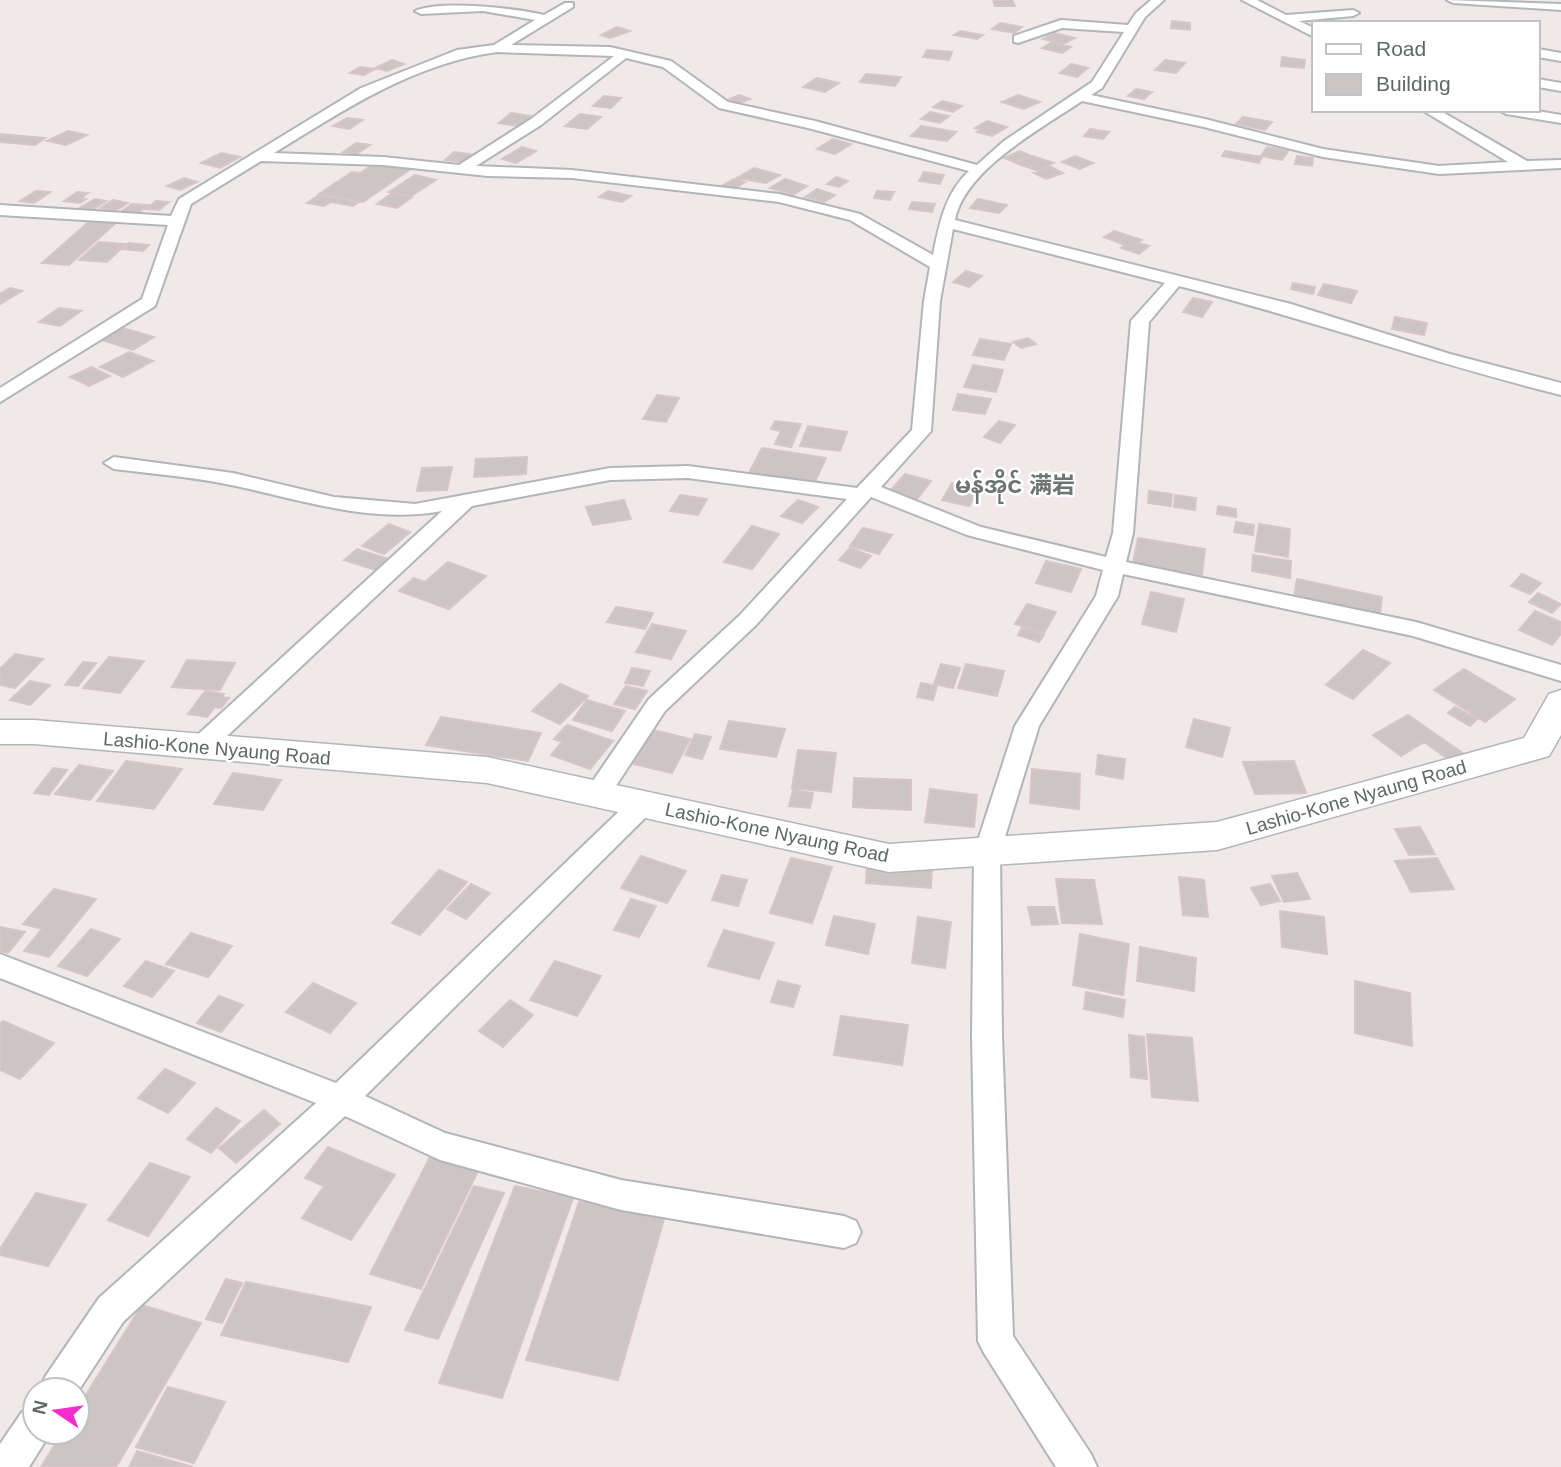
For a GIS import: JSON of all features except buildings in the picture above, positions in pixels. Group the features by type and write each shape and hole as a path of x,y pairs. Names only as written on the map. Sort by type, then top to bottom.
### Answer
{"main road":[{"name":"Lashio-Kone Nyaung Road","path":"0,732 487,770 889,858 1217,836 1537,747 1561,702"}],"street":[{"path":"597,794 657,705 748,620 921,431 932,301 949,212 968,180 1009,144 1097,85 1140,15 1157,0"},
{"path":"1248,0 1312,32"},
{"path":"1452,0 1561,7"},
{"path":"421,10 454,5 492,6 545,19"},
{"path":"497,48 569,5"},
{"path":"1286,18 1353,13"},
{"path":"1018,38 1061,24 1132,29"},
{"path":"0,396 149,302 184,202 366,91 461,53 497,48 610,51 624,54 667,64 724,105 810,124 980,170"},
{"path":"1540,53 1561,57"},
{"path":"462,169 536,122 624,54"},
{"path":"1540,83 1561,87"},
{"path":"1080,97 1205,123 1323,153 1439,170 1561,164"},
{"path":"1432,112 1523,165"},
{"path":"1518,112 1561,119"},
{"path":"259,157 383,161 462,169 585,175 779,198 855,217 939,265"},
{"path":"0,210 178,221"},
{"path":"947,223 1285,307 1444,358 1561,389"},
{"path":"1078,1467 996,1341 987,1036 987,853 1027,726 1107,596 1123,533 1140,321 1175,280"},
{"path":"114,463 233,479 334,503 415,510 610,474 675,472 866,492 974,531 1115,566 1416,629 1561,673"},
{"path":"201,746 466,501"},
{"path":"67,1376 111,1310 290,1149 643,804"},
{"path":"0,966 341,1099 440,1146 621,1195 844,1231"},
{"path":"7,1467 21,1446"}],"district":[{"name":"မန်အိုင် 满岩","path":"1015,485"}]}
